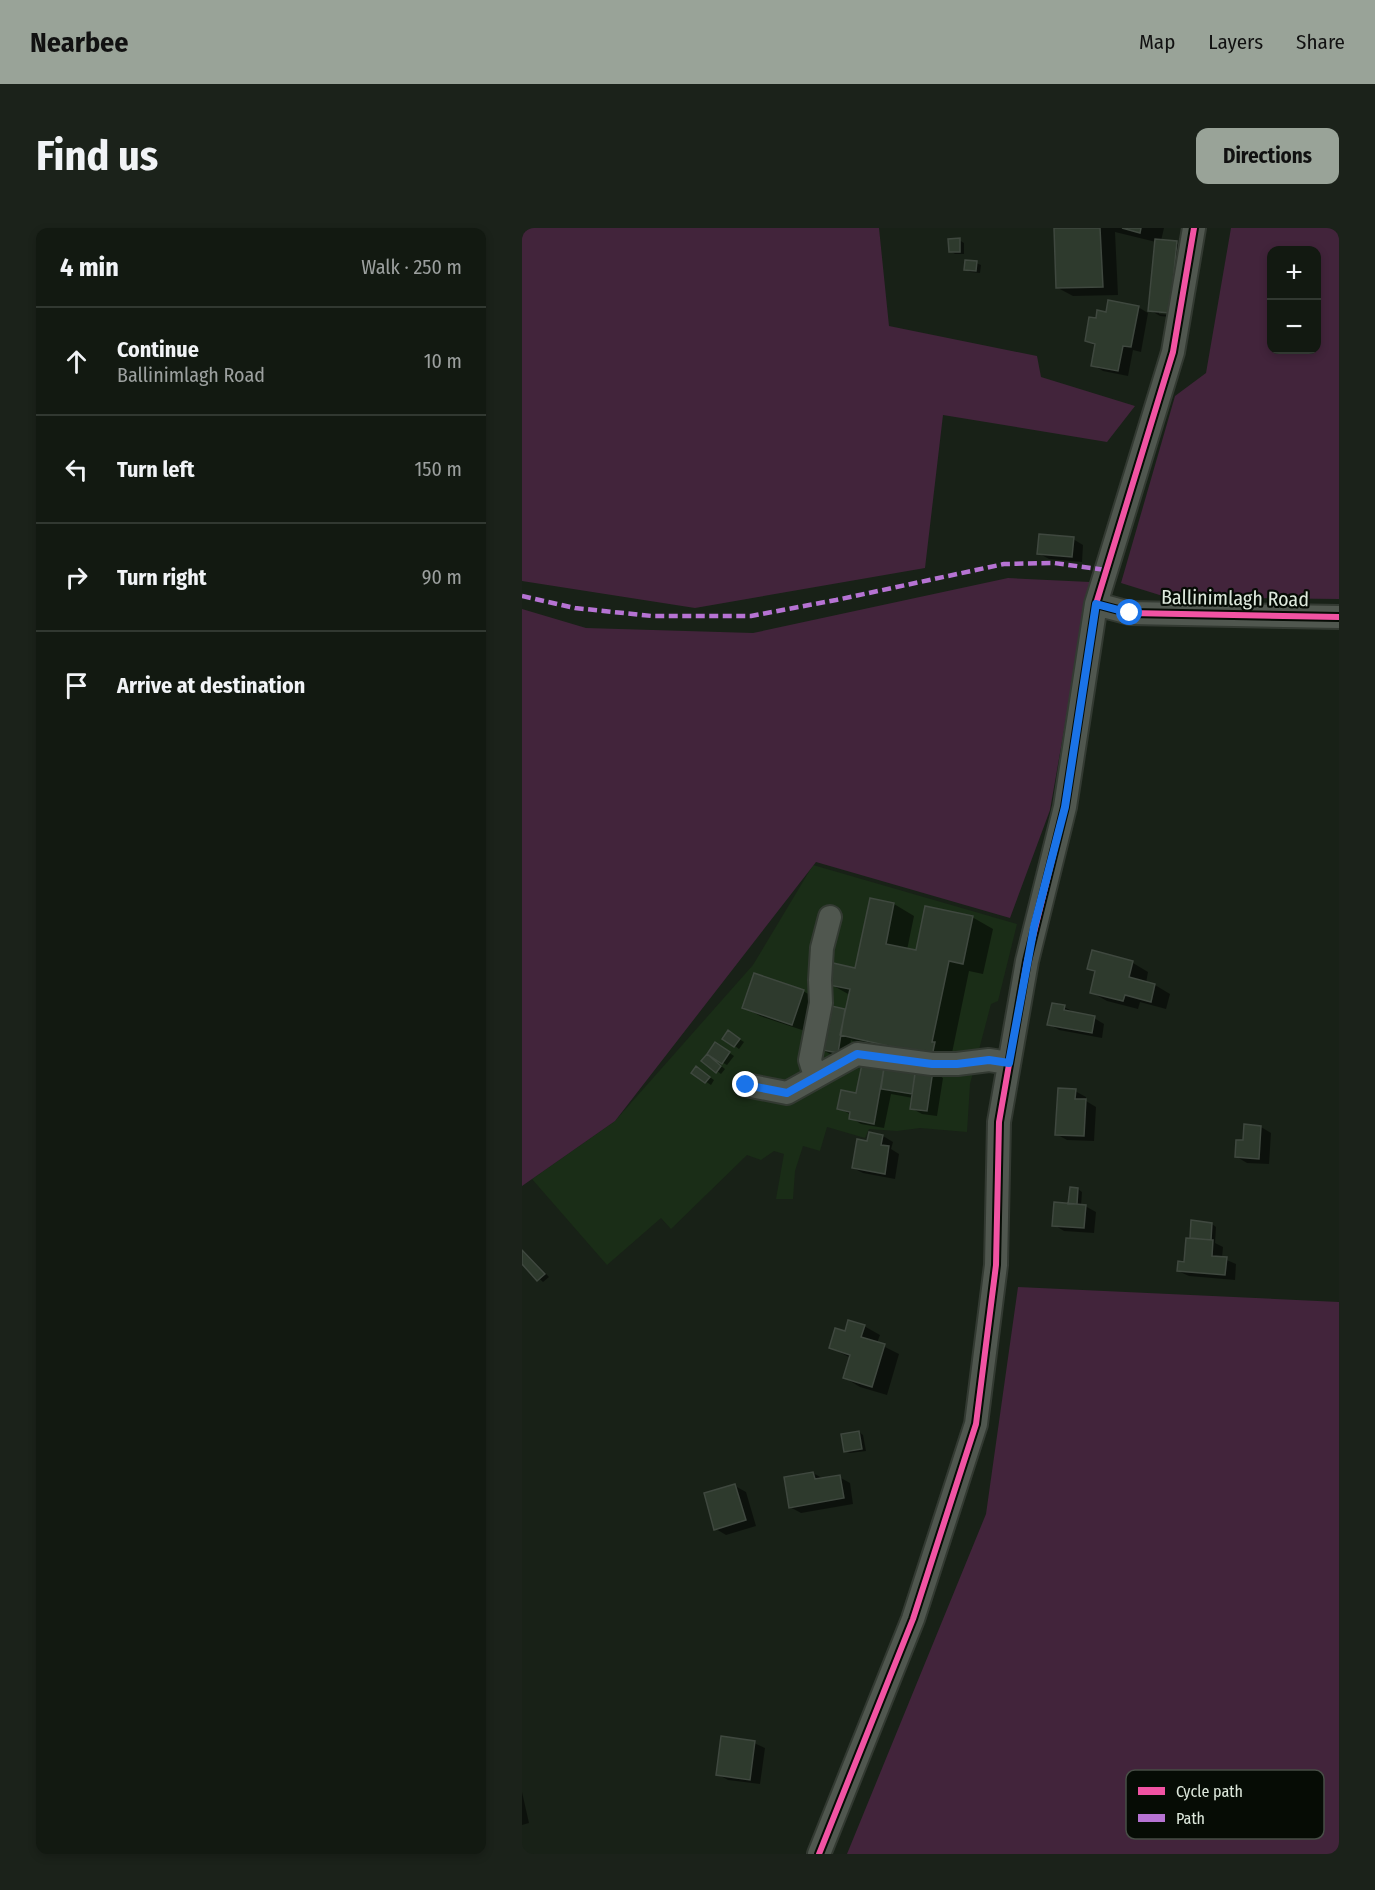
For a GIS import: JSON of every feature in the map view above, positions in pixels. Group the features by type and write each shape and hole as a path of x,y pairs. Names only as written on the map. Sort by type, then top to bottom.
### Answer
{"street":[{"path":"819,1854 913,1619 976,1425 996,1265 999,1122 1009,1063 1034,927 1065,807 1096,604 1173,352 1194,228"},
{"name":"Ballinimlagh Road","path":"1096,604 1130,613 1339,617"},
{"path":"815,1076 810,1060 821,1003 822,948 830,917"},
{"path":"746,1085 787,1093 857,1054 932,1064 989,1060 1009,1063"}],"shaded area":[{"path":"522,228 879,228 889,326 1037,356 1041,377 1135,406 1107,442 943,415 925,568 695,608 522,581"},
{"path":"1231,228 1339,228 1339,599 1166,597 1121,583 1175,396 1206,373"},
{"path":"1008,578 1090,582 1050,810 1010,918 816,862 615,1121 522,1186 522,609 586,628 753,633"},
{"path":"813,865 1017,924 998,1001 991,1004 970,1084 967,1132 920,1128 897,1131 869,1129 865,1138 827,1127 820,1151 803,1146 795,1171 793,1199 776,1199 784,1154 774,1151 761,1160 747,1155 671,1229 661,1218 607,1265 532,1179 615,1121 753,965"},
{"path":"1018,1287 1339,1302 1339,1854 847,1854 986,1514"}],"building":[{"path":"1054,228 1100,228 1103,287 1056,288"},
{"path":"1122,228 1141,228 1140,233"},
{"path":"960,238 960,252 949,252 948,239"},
{"path":"1155,239 1177,241 1170,313 1148,311"},
{"path":"965,260 977,261 976,271 964,270"},
{"path":"1108,300 1139,306 1131,347 1123,346 1118,371 1091,366 1095,344 1085,341 1089,317 1096,318 1097,310 1106,312"},
{"path":"1039,534 1074,537 1072,557 1037,554"},
{"path":"870,898 894,903 886,944 916,950 925,906 973,916 963,964 949,961 932,1042 935,1042 932,1056 840,1035 850,989 829,985 833,963 855,968"},
{"path":"1092,950 1133,961 1129,977 1155,984 1151,1002 1125,995 1123,1001 1090,993 1095,971 1087,969"},
{"path":"754,973 804,990 792,1025 742,1008"},
{"path":"1052,1003 1065,1005 1064,1010 1095,1016 1092,1033 1047,1025"},
{"path":"827,1005 845,1009 838,1053 818,1049"},
{"path":"728,1030 740,1039 734,1047 722,1039"},
{"path":"715,1042 730,1052 722,1064 707,1054"},
{"path":"707,1054 721,1066 716,1073 701,1061"},
{"path":"862,1064 884,1068 874,1124 849,1119 850,1112 837,1109 841,1090 856,1093"},
{"path":"696,1066 710,1077 705,1083 691,1073"},
{"path":"916,1067 933,1070 927,1111 910,1109"},
{"path":"884,1068 915,1073 912,1094 881,1089"},
{"path":"1058,1088 1076,1089 1075,1099 1086,1099 1084,1136 1055,1135"},
{"path":"1244,1124 1261,1126 1259,1159 1235,1157 1236,1140 1243,1140"},
{"path":"869,1132 883,1135 881,1145 889,1146 885,1174 852,1168 857,1139 867,1141"},
{"path":"1070,1187 1078,1188 1077,1204 1068,1204"},
{"path":"1054,1202 1086,1205 1084,1228 1052,1226"},
{"path":"1191,1220 1212,1223 1211,1240 1190,1238"},
{"path":"1186,1238 1213,1240 1212,1256 1227,1257 1225,1275 1177,1271 1178,1261 1184,1262"},
{"path":"522,1250 545,1274 537,1281 522,1264"},
{"path":"848,1320 865,1325 861,1337 885,1344 872,1387 843,1378 850,1355 829,1348 835,1328 845,1331"},
{"path":"859,1431 862,1449 844,1452 841,1434"},
{"path":"813,1472 815,1479 840,1475 844,1498 789,1508 784,1477"},
{"path":"735,1484 746,1520 714,1530 704,1493"},
{"path":"721,1736 755,1741 750,1780 716,1775"}],"marked path":[{"path":"522,596 575,608 652,616 751,616 1004,564 1054,563 1106,570"}],"cycle path":[{"path":"819,1854 913,1619 976,1424 996,1265 999,1122 1027,961 1065,807 1096,604 1173,352 1194,228"},
{"path":"1096,604 1130,613 1339,617"}],"route":[{"path":"746,1085 787,1093 857,1054 932,1064 989,1060 1009,1063 1034,927 1065,807 1096,604 1130,613"}]}
